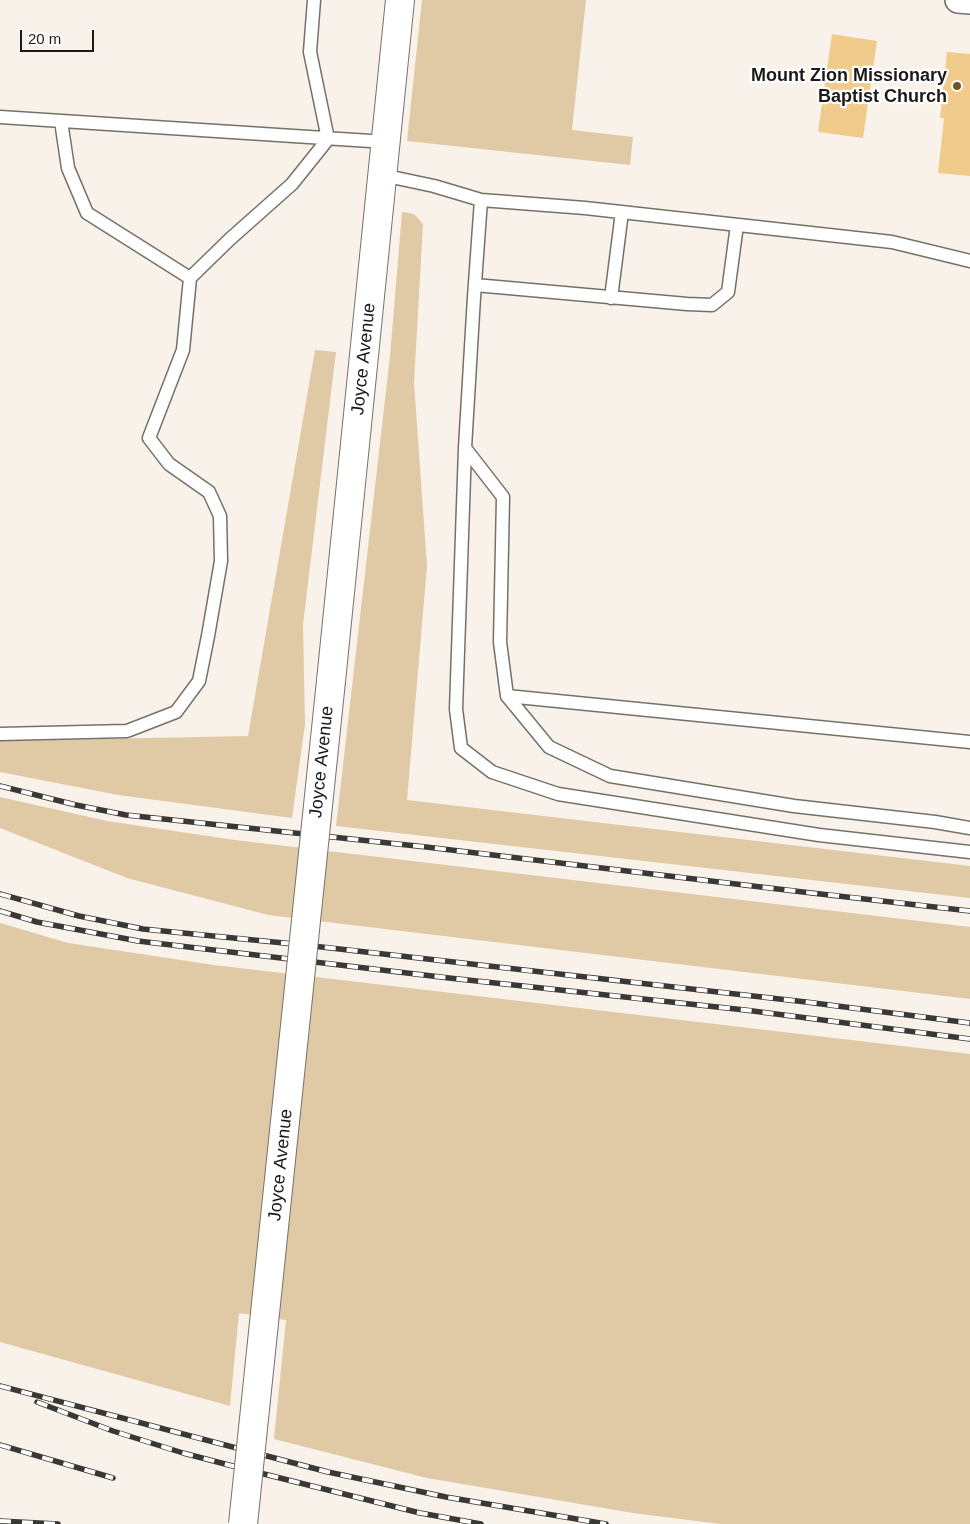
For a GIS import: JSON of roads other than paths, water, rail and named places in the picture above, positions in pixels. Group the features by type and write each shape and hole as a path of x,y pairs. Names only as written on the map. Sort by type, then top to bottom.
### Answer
{"street":[{"name":"Joyce Avenue","path":"243,1524 400,0"}],"lane":[{"path":"314,0 310,52 328,139"},
{"path":"0,117 386,142"},
{"path":"61,121 68,168 87,214 190,278"},
{"path":"0,734 127,730 176,712 199,681 221,561 220,516 209,492 169,464 148,438 183,350 190,278 230,239 292,184 328,139"},
{"path":"382,175 434,186 481,200 622,212 892,242 970,261"},
{"path":"481,200 465,448 456,709 461,748 492,772 558,794 819,835 970,852"},
{"path":"611,298 622,212"},
{"path":"475,285 611,298 712,304 728,292 737,225"},
{"path":"465,448 503,497 500,642 507,696 549,747 610,776 794,806 935,822 970,828"},
{"path":"507,696 970,742"}],"railway":[{"path":"0,786 126,815 426,847 970,911"},
{"path":"0,894 79,916 143,929 304,945 806,1002 970,1023"},
{"path":"0,911 37,922 138,941 449,978 745,1010 970,1039"},
{"path":"0,1386 328,1472 446,1497 606,1524"},
{"path":"37,1402 113,1431 183,1453 420,1513 481,1524"},
{"path":"0,1445 113,1478"},
{"path":"0,1521 58,1524"}],"place":[{"name":"Mount Zion Missionary Baptist Church","path":"957,86"}]}
